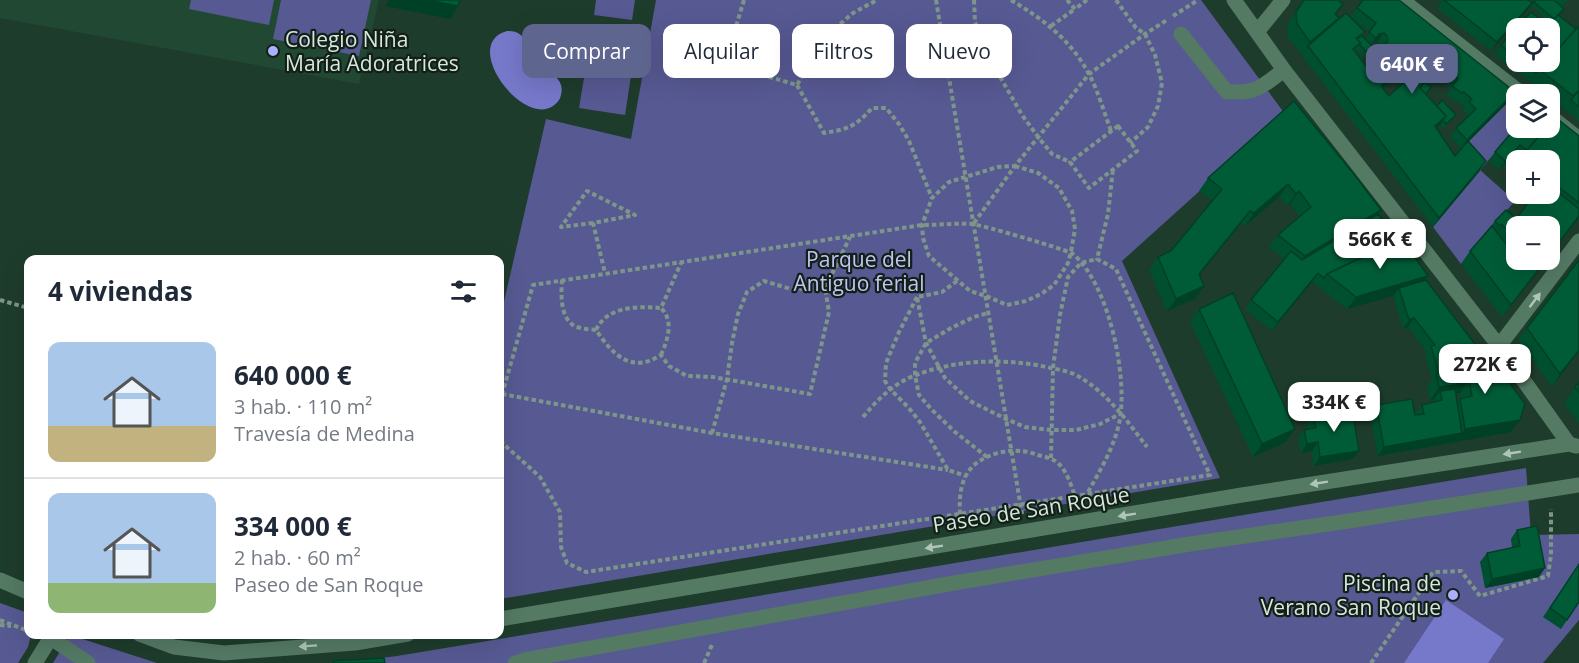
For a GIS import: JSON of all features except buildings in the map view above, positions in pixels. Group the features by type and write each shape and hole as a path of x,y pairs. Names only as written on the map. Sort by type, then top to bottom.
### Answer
{"street":[{"path":"1234,0 1284,70 1574,445"},
{"path":"1257,32 1283,0"},
{"path":"1402,0 1509,84"},
{"path":"1181,34 1227,92 1258,89 1284,70"},
{"path":"1560,124 1579,139"},
{"path":"1499,346 1579,241"},
{"name":"Paseo de San Roque","path":"504,618 1242,495 1574,445"},
{"path":"515,663 991,577 1190,544 1579,485"},
{"path":"0,580 24,590"},
{"path":"35,663 50,639"},
{"path":"56,639 88,663"},
{"path":"152,639 174,647 224,653 355,643 379,639"}],"path":[{"path":"744,0 733,36 737,58 756,73 797,85 824,133 844,130 859,122 872,108 886,108 909,141 932,198"},
{"path":"797,85 826,36 853,13 877,0"},
{"path":"936,0 1012,450"},
{"path":"974,0 975,22 995,68 1022,115 1052,154 1070,162 1089,188 1137,151 1118,126 1070,162"},
{"path":"1011,0 1051,26 1071,46 1089,74 1111,131"},
{"path":"1067,0 1075,9"},
{"path":"1051,26 1087,0"},
{"path":"1116,0 1136,28 1144,34 1155,55 1162,83 1158,106 1148,127 1130,143"},
{"path":"974,224 1015,166 1089,74 1144,34 1198,0"},
{"path":"1015,166 1038,173 1059,188 1072,211 1075,228 1068,263 1054,285 1026,302 1007,305 970,291 929,256 923,238 922,225 932,198 949,182 998,167 1015,166"},
{"path":"1097,259 1108,214 1113,169"},
{"path":"586,191 635,215 614,219 593,223 561,227 586,191"},
{"path":"593,223 605,273"},
{"path":"504,385 533,285 922,225 974,224 1071,252 1089,274 1104,303 1116,341 1122,404 1119,425 1108,454 1087,495"},
{"path":"661,355 669,366 687,376 712,376 810,394 829,312 825,288 850,236"},
{"path":"504,445 540,477 560,512 561,547 567,563 586,572 1210,475 1116,269 1097,259 1081,263 1068,277 1053,368 1051,458"},
{"path":"661,308 681,262"},
{"path":"562,280 564,316 574,326 596,330 616,355 631,363 652,360 661,355 668,337 669,325 665,312 661,308 636,307 620,310 607,317 596,330"},
{"path":"712,433 727,380 738,314 747,292 764,281 791,289 825,288"},
{"path":"917,297 942,292 957,281"},
{"path":"917,297 926,343 945,378 970,401 1025,427 1051,430 1076,430 1100,424 1120,414"},
{"path":"917,297 886,363 885,381 920,422 948,470"},
{"path":"0,300 24,307"},
{"path":"987,457 955,432 919,395 915,363 926,343 967,321 988,313"},
{"path":"863,417 890,389 915,375 967,363 1012,361 1053,368 1080,377 1101,393 1147,447"},
{"path":"504,394 712,433 948,470 966,476"},
{"path":"960,514 959,494 972,466 987,457 1012,450 1051,458 1060,464 1076,496"},
{"path":"1371,663 1434,572 1461,571 1480,596 1548,576 1551,555 1551,490"},
{"path":"0,620 24,629"},
{"path":"0,625 15,626"}],"shaded area":[{"name":"Colegio Niña María Adoratrices","path":"0,0 379,0 359,84 0,18"},
{"path":"507,31 514,31 522,36 522,78 557,78 562,89 561,97 553,106 540,109 526,105 512,95 493,66 490,51 494,39"},
{"path":"1446,600 1504,639 1488,663 1404,663"}],"green space":[{"path":"191,0 274,0 269,25 189,9"},
{"path":"281,0 371,0 359,56 273,39"},
{"path":"596,0 635,0 632,20 594,15"},
{"name":"Parque del Antiguo ferial","path":"656,0 1201,0 1285,114 1122,261 1220,478 504,598 504,302 546,119 631,139 642,78 651,78 651,28"},
{"path":"584,78 631,78 625,115 579,108"},
{"path":"1506,104 1507,138 1480,170 1506,193 1506,204 1512,204 1461,264 1433,227 1480,171 1461,149"},
{"path":"1526,468 1531,535 1579,534 1579,620 1543,663 341,663 504,638"},
{"path":"0,603 24,612 24,639 30,639 18,663 0,663"},
{"path":"68,639 82,639 157,663 53,663"}],"place":[{"name":"Colegio Niña María Adoratrices","path":"273,51"},
{"name":"Piscina de Verano San Roque","path":"1453,595"}]}
